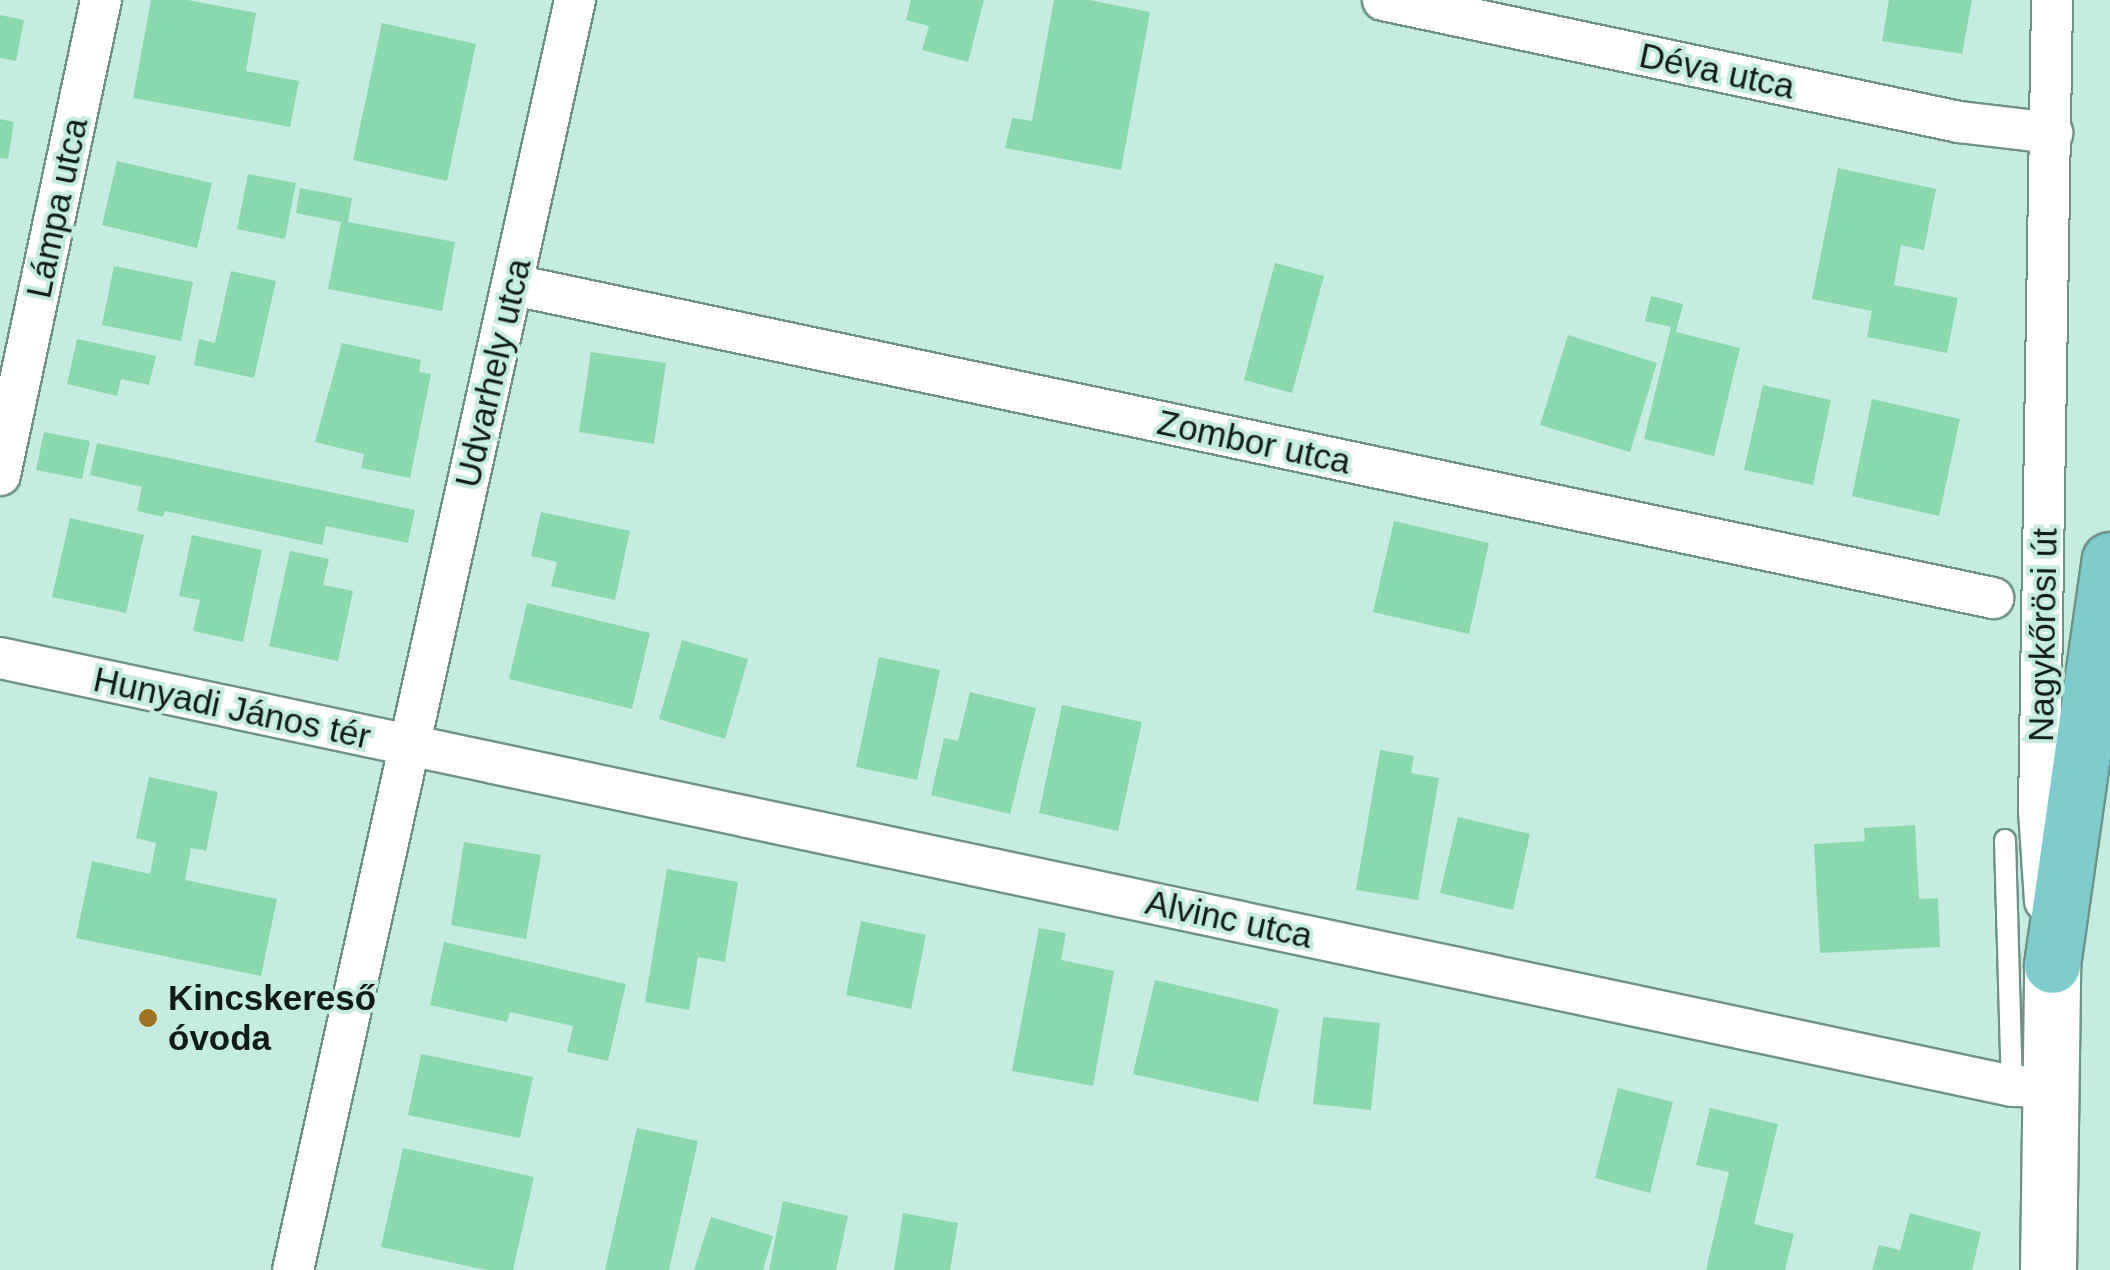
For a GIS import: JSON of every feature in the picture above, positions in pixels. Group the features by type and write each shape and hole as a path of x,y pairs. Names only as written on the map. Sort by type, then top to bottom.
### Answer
{"main road":[{"path":"2052,965 2110,560"},
{"name":"Nagykőrösi út","path":"2048,1270 2031,1086 2052,965"}],"street":[{"name":"Lámpa utca","path":"0,475 101,0"},
{"name":"Udvarhely utca","path":"408,745 575,0"},
{"name":"Déva utca","path":"1384,0 1959,122 2052,133"},
{"name":"Nagykőrösi út","path":"2052,0 2039,810 2052,965"},
{"name":"Zombor utca","path":"514,285 1994,598"},
{"name":"Hunyadi János tér","path":"0,658 408,745 294,1270"},
{"name":"Alvinc utca","path":"408,745 2031,1086"}],"lane":[{"path":"2005,840 2031,1086"}],"building":[{"path":"151,0 188,0 256,13 246,71 299,81 290,127 133,98"},
{"path":"911,0 984,0 968,62 922,50 929,26 906,20"},
{"path":"1054,0 1089,0 1150,12 1121,170 1005,148 1012,118 1032,121"},
{"path":"1889,0 1972,0 1962,54 1882,41"},
{"path":"0,15 24,20 16,61 0,58"},
{"path":"382,23 476,44 447,181 353,160"},
{"path":"0,119 14,122 8,159 0,158"},
{"path":"117,161 212,183 197,248 102,225"},
{"path":"1838,168 1936,189 1924,250 1901,245 1894,285 1958,298 1947,353 1867,337 1872,311 1812,299"},
{"path":"248,174 296,183 285,239 237,229"},
{"path":"300,188 352,198 348,222 455,242 442,311 328,289 341,222 296,213"},
{"path":"1275,263 1324,276 1292,393 1244,380"},
{"path":"114,266 193,282 181,341 102,325"},
{"path":"231,271 276,281 254,378 194,365 199,339 215,343"},
{"path":"1651,296 1683,304 1676,332 1740,348 1714,456 1644,439 1671,327 1645,321"},
{"path":"1568,335 1657,363 1630,452 1540,425"},
{"path":"77,339 156,356 149,385 121,379 117,396 67,384"},
{"path":"342,343 421,360 419,372 431,374 410,478 361,468 364,454 315,442"},
{"path":"591,352 666,363 654,444 579,432"},
{"path":"1763,385 1831,400 1813,485 1744,470"},
{"path":"1872,399 1960,419 1939,516 1852,496"},
{"path":"44,432 90,441 82,479 36,470"},
{"path":"97,443 415,510 408,543 326,526 322,545 165,511 163,517 137,511 142,487 90,475"},
{"path":"541,512 630,531 615,600 551,586 557,562 531,556"},
{"path":"70,518 144,535 126,613 52,597"},
{"path":"1394,521 1489,543 1469,634 1373,612"},
{"path":"192,535 262,550 243,642 193,631 200,600 179,596"},
{"path":"290,551 329,559 323,585 353,591 338,661 269,646"},
{"path":"527,603 650,633 632,709 509,679"},
{"path":"682,640 748,659 725,739 659,719"},
{"path":"879,657 940,670 917,780 856,767"},
{"path":"970,692 1036,708 1010,814 931,795 944,738 958,741"},
{"path":"1062,705 1142,722 1118,831 1039,813"},
{"path":"1380,750 1414,756 1411,773 1439,778 1418,900 1356,890"},
{"path":"149,777 218,792 206,851 191,848 185,880 277,899 261,976 76,938 92,861 150,874 156,843 136,838"},
{"path":"1458,817 1530,834 1513,910 1440,893"},
{"path":"1915,825 1919,899 1938,898 1940,947 1820,953 1814,844 1865,841 1864,828"},
{"path":"464,842 541,855 526,939 451,925"},
{"path":"667,869 738,882 725,962 698,957 689,1010 645,1002"},
{"path":"861,921 926,935 911,1009 846,995"},
{"path":"1039,928 1066,933 1061,960 1114,971 1093,1086 1012,1071"},
{"path":"444,942 626,984 608,1061 567,1052 573,1026 510,1012 507,1022 430,1005"},
{"path":"1155,980 1279,1009 1258,1102 1133,1074"},
{"path":"1323,1017 1380,1023 1371,1110 1313,1104"},
{"path":"421,1054 533,1077 520,1138 408,1115"},
{"path":"1618,1088 1673,1102 1650,1193 1595,1178"},
{"path":"1710,1108 1778,1124 1754,1224 1794,1234 1785,1270 1706,1270 1729,1172 1696,1165"},
{"path":"637,1128 698,1141 669,1270 605,1270"},
{"path":"403,1148 534,1177 513,1270 486,1270 381,1247"},
{"path":"783,1201 848,1216 836,1270 769,1270"},
{"path":"903,1213 958,1223 950,1270 894,1270"},
{"path":"1910,1213 1981,1232 1972,1270 1872,1270 1879,1245 1900,1250"},
{"path":"711,1217 773,1236 763,1270 694,1270"}],"place":[{"name":"Kincskereső óvoda","path":"148,1018"}]}
